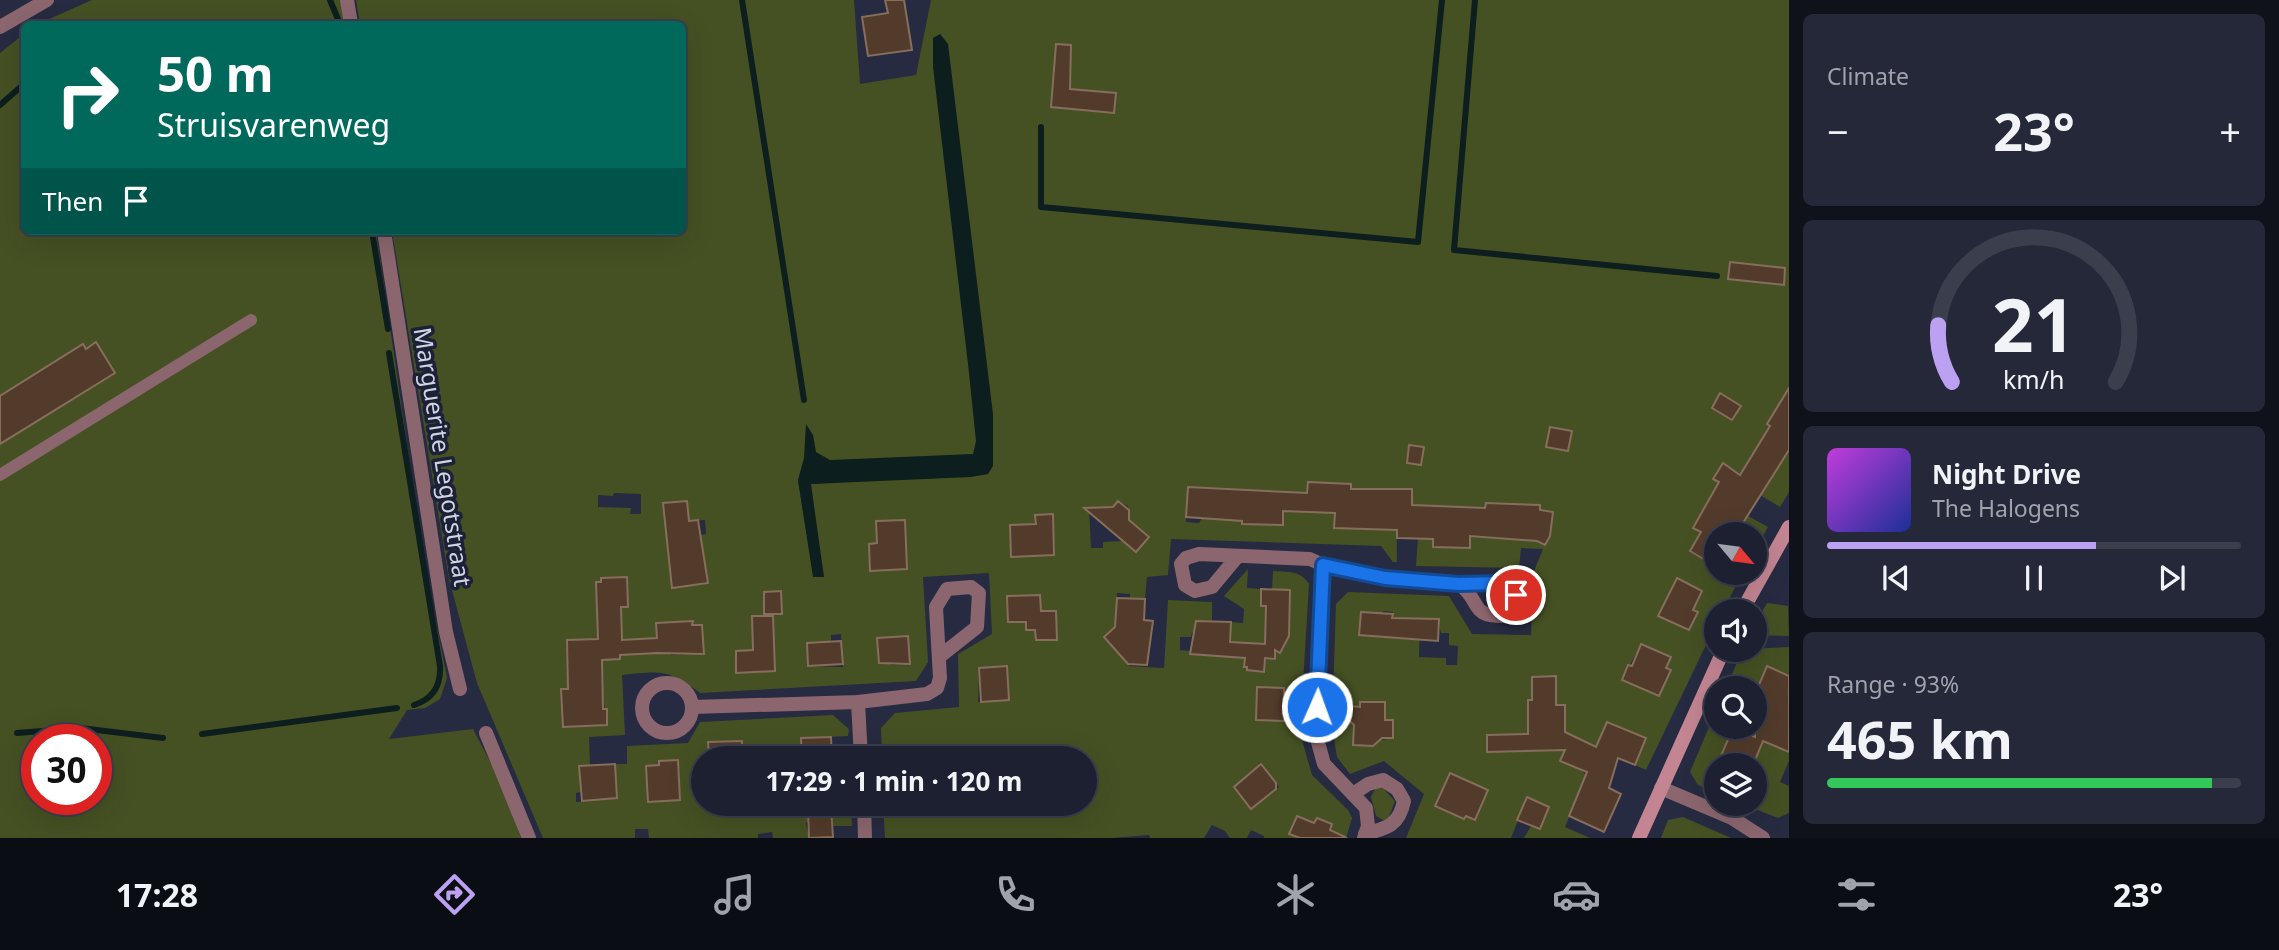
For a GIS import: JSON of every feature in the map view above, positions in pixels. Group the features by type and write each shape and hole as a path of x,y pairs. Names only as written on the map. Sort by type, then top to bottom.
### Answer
{"street":[{"path":"0,27 47,0"},
{"path":"347,0 350,21"},
{"name":"Marguerite Legotstraat","path":"385,235 446,632 460,690"},
{"path":"1749,599 1789,527"},
{"path":"1237,556 1310,559 1323,565 1385,578 1459,584"},
{"path":"1323,565 1316,735 1324,764 1366,808 1364,836 1396,823 1404,801 1397,789 1383,780 1368,784 1353,794"},
{"path":"692,707 858,702 927,694 937,688 939,657 936,607 940,596 947,589 971,587 979,593 977,627 939,657"},
{"path":"1639,838 1718,662"},
{"path":"858,702 860,746"},
{"path":"486,733 529,838"},
{"path":"1661,788 1732,818 1763,838"},
{"path":"864,816 865,838"}],"lane":[{"path":"0,475 251,320"}],"green space":[{"path":"92,0 341,0 344,21 45,21"},
{"path":"356,0 854,0 860,84 916,75 931,0 1789,0 1789,492 1780,507 1760,495 1780,464 1741,474 1723,464 1714,479 1755,504 1748,516 1759,522 1738,522 1707,505 1693,527 1703,533 1690,552 1704,560 1704,585 1736,585 1729,599 1704,599 1704,649 1646,770 1635,765 1646,738 1607,722 1596,748 1573,736 1560,761 1580,769 1586,775 1565,827 1590,838 1524,838 1531,826 1540,829 1544,819 1522,810 1511,838 1406,838 1424,794 1384,761 1350,774 1337,757 1332,727 1336,604 1348,592 1449,596 1472,634 1531,635 1534,571 1543,549 1521,548 1519,568 1416,566 1418,538 1411,538 1412,489 1396,488 1397,562 1393,562 1381,546 1171,539 1168,575 1147,577 1145,599 1130,598 1130,594 1117,593 1115,627 1104,637 1116,650 1130,655 1129,666 1164,668 1168,600 1212,602 1212,622 1192,633 1191,637 1180,637 1180,650 1190,651 1190,654 1230,657 1231,622 1243,623 1244,609 1224,596 1248,569 1247,588 1261,589 1261,606 1266,606 1265,626 1277,627 1272,590 1273,571 1293,573 1306,579 1309,584 1300,733 1312,775 1348,810 1352,818 1346,838 1328,834 1332,824 1317,818 1312,828 1305,824 1306,820 1298,816 1289,833 1298,838 1264,838 1251,830 1247,838 1230,838 1225,831 1212,825 1204,838 1150,838 1149,835 1112,838 885,838 884,816 1097,816 1097,746 882,746 881,728 895,713 959,707 958,654 992,634 989,573 923,577 928,662 916,681 700,693 680,680 664,674 622,675 625,735 589,737 590,765 580,766 581,792 576,793 576,802 594,801 594,797 617,798 615,764 627,764 627,746 688,743 700,722 833,715 849,729 848,736 802,738 802,746 741,746 741,741 708,742 708,746 691,746 691,816 808,816 806,823 809,838 773,838 772,832 758,834 758,838 649,838 648,829 635,829 635,838 543,838 477,683 449,579 393,235 686,235 686,21 360,21","holes":["801,473 988,474 811,484 814,577 798,481","1308,482 1351,484 1349,528 1335,528 1335,513 1307,512","1188,488 1219,489 1199,523 1186,522","614,493 641,494 641,514 630,514 631,508 598,507 598,495 613,496","1284,493 1283,525 1243,524","687,501 689,521 705,520 706,534 691,536 708,583 672,588 663,503","1118,501 1128,506 1129,520 1149,537 1136,552 1123,541 1103,542 1103,548 1091,548 1089,508 1113,507","1495,503 1540,505 1539,528 1520,540 1509,540","1435,506 1471,507 1470,548","1053,514 1054,555 1011,556 1010,526 1036,524 1036,515","1677,578 1702,591 1693,610 1698,612 1688,630 1659,615","1007,596 1041,611 1056,611 1035,630 1026,630 1025,622 1008,622","1361,612 1393,612 1391,637 1360,635","767,616 767,631 774,631 775,671 736,672 736,651 753,650 752,617","1420,619 1438,619 1441,633 1449,633 1449,645 1458,646 1457,665 1446,665 1446,658 1419,657","597,620 620,652 620,658 602,660 602,665 568,666 567,640 599,639","668,622 669,627 702,625 704,653 671,655 670,645 657,638 656,623","841,634 843,667 808,666 807,644 831,642 831,635","908,636 910,664 891,665 891,662 879,662 877,638","1641,644 1671,658 1666,668 1670,670 1659,696 1622,680","1007,666 1009,700 978,702 979,668","1532,677 1556,677 1556,705 1565,705 1551,750 1487,752 1487,735 1519,734 1533,737 1528,730 1528,700 1536,700 1532,691","602,688 607,725 563,727 561,690","1257,688 1286,702 1285,721 1256,720","1361,702 1376,702 1385,720 1393,720 1393,738 1353,745 1354,725 1350,721 1350,707 1360,707","678,760 680,800 648,802 646,766 659,765 660,761","1257,760 1279,787 1251,809 1234,787 1260,765","1451,773 1488,790 1475,820 1466,816 1464,819 1436,806"]},
{"path":"21,36 21,235 377,235 425,568 447,678 440,699 425,708 407,710 389,739 473,729 506,792 521,838 0,838 0,53"},
{"path":"1767,603 1788,606 1789,636 1767,635"},
{"path":"1789,647 1789,676 1767,688 1767,676 1731,676 1737,662 1767,662 1767,648"},
{"path":"1789,733 1789,761 1780,782 1789,786 1789,813 1778,818 1767,814 1767,753 1754,753 1756,739 1767,739 1767,736"},
{"path":"1704,739 1729,739 1722,753 1704,753 1704,788 1698,785 1690,772"},
{"path":"1382,787 1395,801 1388,820 1376,816 1371,797 1375,789"},
{"path":"831,816 852,816 852,826 832,826"},
{"path":"1683,817 1731,838 1661,838 1668,820"}],"shaded area":[{"path":"940,34 948,44 993,414 993,466 988,474 971,477 811,484 824,577 813,577 798,480 804,458 806,424 813,435 816,452 830,460 973,454 976,441 933,67 933,38"}],"building":[{"path":"885,0 904,0 912,50 868,56 862,17 888,13"},
{"path":"1056,44 1071,45 1070,89 1116,93 1114,113 1051,107"},
{"path":"1730,262 1785,268 1784,285 1728,279"},
{"path":"96,342 115,373 0,444 0,396 83,344 86,349"},
{"path":"1789,388 1789,450 1744,522 1704,522 1704,559 1690,551 1701,532 1693,528 1719,482 1713,479 1723,463 1740,475 1770,426 1767,424"},
{"path":"1720,393 1741,406 1732,420 1712,408"},
{"path":"1550,427 1572,431 1568,451 1546,447"},
{"path":"1409,445 1424,447 1421,465 1407,463"},
{"path":"1308,482 1351,484 1351,489 1412,489 1412,505 1485,508 1486,503 1540,505 1540,510 1553,512 1550,536 1545,545 1537,541 1470,536 1470,548 1433,547 1433,539 1397,538 1397,530 1334,528 1335,513 1283,511 1283,525 1242,524 1242,521 1186,517 1188,487 1307,493"},
{"path":"687,501 689,521 698,520 708,583 672,588 663,503"},
{"path":"1118,501 1129,510 1129,520 1149,537 1136,552 1084,508 1113,507"},
{"path":"1053,514 1054,555 1011,557 1010,525 1036,524 1035,515"},
{"path":"905,520 907,569 870,571 869,544 877,543 876,521"},
{"path":"627,577 628,607 621,607 622,640 657,638 656,623 693,621 692,625 702,625 704,654 620,655 620,659 602,660 603,709 607,709 607,725 563,727 561,689 568,689 567,640 598,639 596,582 601,582 601,578"},
{"path":"1677,578 1702,591 1693,610 1698,612 1689,630 1658,616"},
{"path":"1261,589 1290,590 1289,636 1280,653 1275,650 1275,659 1265,658 1264,672 1247,670 1247,667 1244,667 1245,658 1190,654 1196,621 1231,622 1230,642 1265,644 1266,606 1261,606"},
{"path":"781,591 782,614 764,614 764,592"},
{"path":"1040,595 1041,611 1056,611 1057,640 1036,640 1035,630 1026,630 1026,622 1008,622 1007,596"},
{"path":"1117,598 1145,599 1144,620 1153,621 1147,665 1128,664 1104,637 1115,627"},
{"path":"1361,612 1393,614 1392,618 1439,619 1438,641 1359,635"},
{"path":"752,616 773,616 775,671 736,673 736,651 753,650"},
{"path":"908,636 910,664 879,663 877,638"},
{"path":"841,641 843,664 808,666 807,643"},
{"path":"1641,644 1671,657 1666,668 1671,670 1659,696 1622,680 1628,665 1632,666"},
{"path":"1007,666 1009,700 981,702 979,668"},
{"path":"1767,666 1789,676 1789,752 1763,741 1758,753 1722,753 1728,739 1767,739 1767,676 1763,676"},
{"path":"1556,676 1556,705 1565,705 1565,732 1596,747 1607,722 1646,738 1635,765 1618,758 1609,788 1621,794 1604,832 1569,816 1587,772 1560,761 1565,750 1487,752 1487,735 1528,734 1528,700 1532,700 1532,677"},
{"path":"1257,687 1284,688 1285,721 1256,720"},
{"path":"1360,702 1385,702 1385,720 1393,720 1393,738 1382,738 1373,746 1353,745 1354,725 1350,721 1350,706 1360,707"},
{"path":"831,737 831,746 801,746 801,738"},
{"path":"742,741 742,746 708,746 708,742"},
{"path":"678,760 680,800 648,802 646,766 659,765 659,761"},
{"path":"615,764 617,798 582,801 579,766"},
{"path":"1261,764 1276,783 1276,789 1251,809 1234,787"},
{"path":"1450,773 1488,790 1475,820 1466,816 1464,819 1435,806"},
{"path":"1527,797 1549,807 1540,829 1517,820"},
{"path":"808,816 832,816 833,837 809,838"},
{"path":"1297,816 1314,823 1317,818 1332,824 1330,830 1347,838 1300,838 1289,834"}],"waterway":[{"path":"330,0 339,21"},
{"path":"742,0 804,400"},
{"path":"1041,127 1041,207 1418,242 1442,0"},
{"path":"1475,0 1454,250 1717,276"},
{"path":"0,105 21,87"},
{"path":"373,235 388,329"},
{"path":"389,353 440,666 435,690 414,705"},
{"path":"202,734 397,708"},
{"path":"17,733 80,728 163,738"}],"route":[{"path":"1317,707 1323,565 1385,578 1459,584 1499,583 1516,595"}]}
